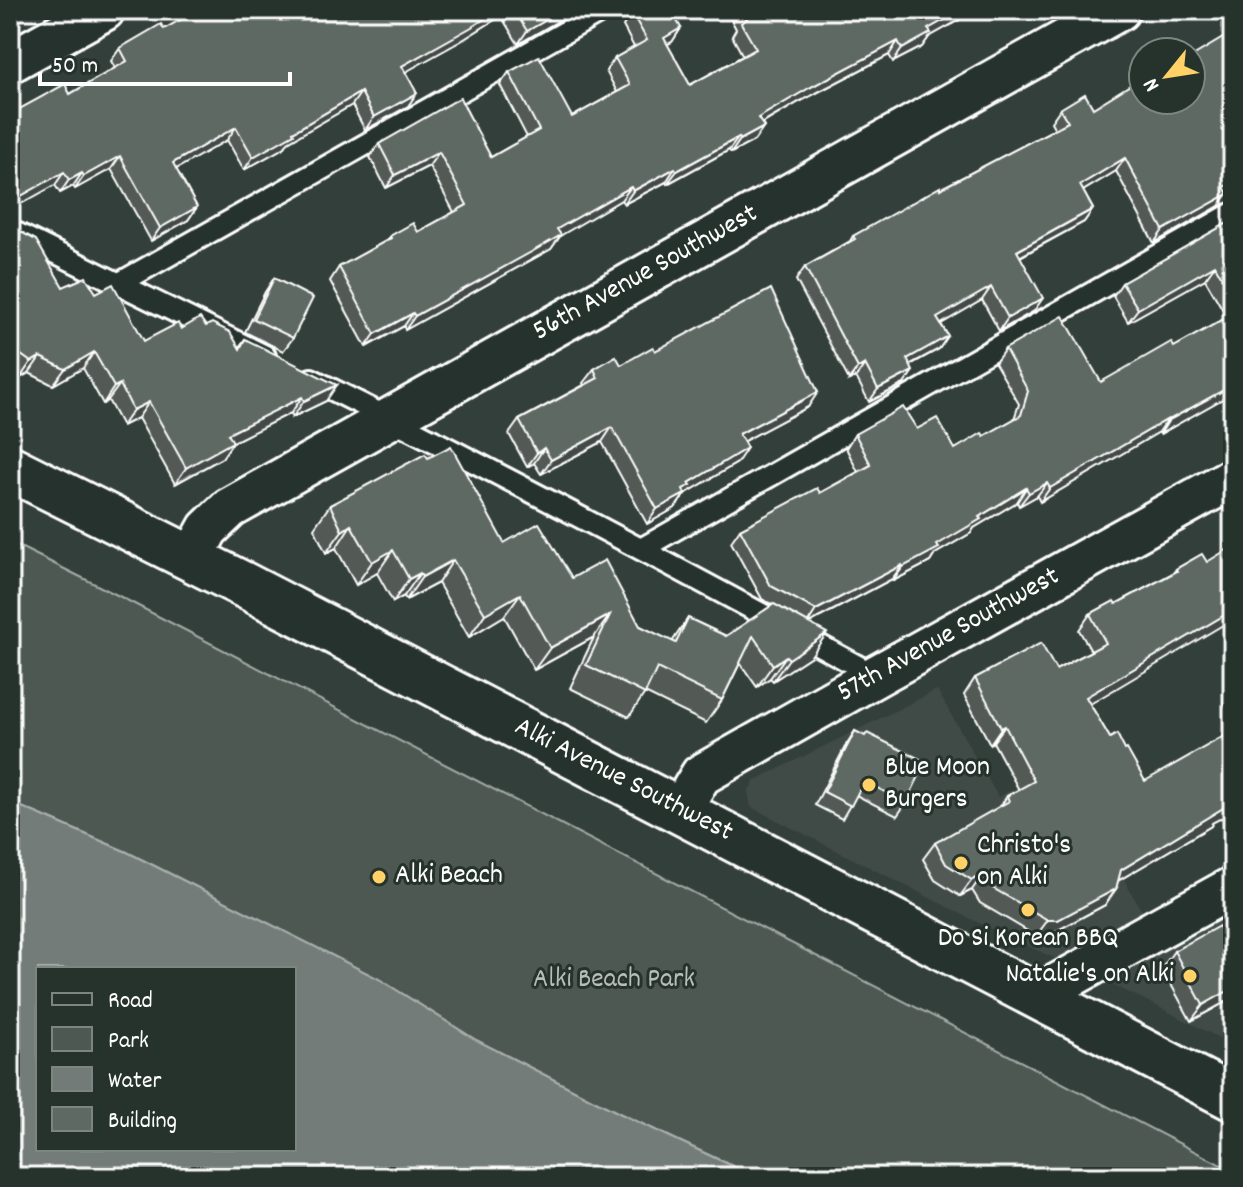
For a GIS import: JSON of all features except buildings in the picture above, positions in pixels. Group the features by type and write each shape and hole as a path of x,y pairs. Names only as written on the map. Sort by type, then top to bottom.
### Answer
{"main road":[{"name":"Alki Avenue Southwest","path":"10,468 192,558 1233,1098"}],"street":[{"path":"10,62 104,10"},
{"name":"56th Avenue Southwest","path":"192,558 208,529 230,508 1119,10"},
{"name":"57th Avenue Southwest","path":"680,810 701,775 1233,478"},
{"path":"1036,996 1233,887"}],"lane":[{"path":"118,284 604,10"},
{"path":"641,549 1233,213"},
{"path":"10,230 389,418 876,676"}],"shaded area":[{"path":"937,690 998,797 1059,766 1163,948 1233,910 1233,1045 1147,1001 989,928 751,807 748,792 754,781"}],"green space":[{"name":"Alki Beach Park","path":"10,542 1233,1171 1233,1177 756,1177 621,1114 476,1040 379,979 127,852 10,802"}],"water":[{"path":"10,802 127,852 379,979 476,1040 621,1114 756,1177 10,1177"}],"place":[{"name":"Blue Moon Burgers","path":"869,785"},
{"name":"Christo's on Alki","path":"961,863"},
{"name":"Alki Beach","path":"379,877"},
{"name":"Do Si Korean BBQ","path":"1028,910"},
{"name":"Natalie's on Alki","path":"1190,976"}]}
